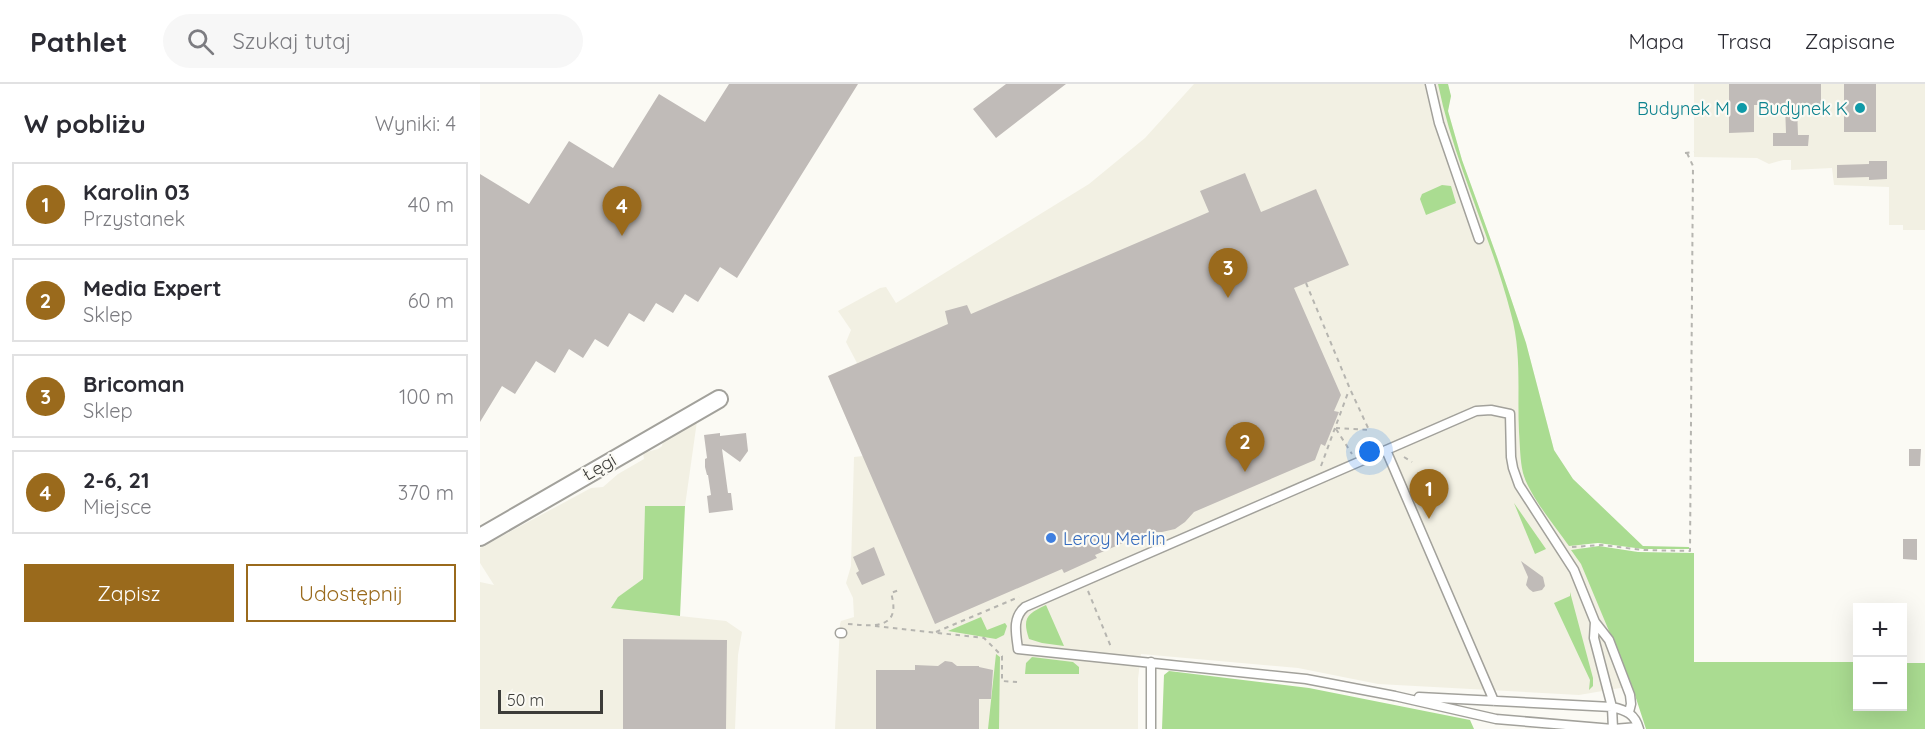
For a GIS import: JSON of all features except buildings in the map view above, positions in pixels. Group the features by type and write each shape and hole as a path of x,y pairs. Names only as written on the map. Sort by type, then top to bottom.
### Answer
{"street":[{"name":"Łęgi","path":"480,537 719,399"}],"lane":[{"path":"1430,84 1439,123 1479,239"},
{"path":"1395,696 1612,707 1629,712 1636,719 1639,728 1613,729 1496,718 1306,679 1018,649 1015,625 1025,607 1476,411 1491,410 1510,414 1513,468 1519,485 1574,570 1595,622 1609,640 1630,695 1629,712"},
{"path":"1386,450 1494,700"},
{"path":"1595,622 1594,638 1612,707 1613,729"},
{"path":"1151,729 1152,662"},
{"path":"1496,718 1502,729"}],"path":[{"path":"1562,550 1571,547 1601,545 1644,550 1690,551 1693,166 1686,153 1694,152"},
{"path":"1306,283 1350,389 1370,430 1336,428"},
{"path":"1321,466 1350,389"},
{"path":"1336,428 1352,452 1356,464"},
{"path":"1404,457 1412,462"},
{"path":"1087,588 1112,650 1104,657"},
{"path":"875,626 888,620 892,605 891,593 899,590"},
{"path":"841,633 843,624 984,638 1002,656 1002,681 1017,682"}],"shaded area":[{"path":"1194,84 1448,84 1451,96 1448,111 1462,160 1526,343 1554,450 1583,547 1632,686 1579,695 1378,684 1298,668 1141,654 1138,679 1138,729 835,729 840,624 841,621 854,617 853,598 846,583 851,566 854,457 863,456 828,376 857,363 846,342 851,330 838,311 886,287 896,303 1089,184 1145,138"},
{"path":"1694,84 1925,84 1925,230 1903,230 1903,225 1889,225 1889,187 1834,185 1832,168 1791,170 1791,160 1769,164 1757,158 1694,157"},
{"path":"697,421 685,506 645,506 643,580 618,597 652,613 726,621 742,632 738,655 735,729 480,729 480,582 494,585 480,563 480,548 591,488 603,487 618,474 644,459 643,453 658,449 662,446 663,441"}],"green space":[{"path":"1438,84 1448,84 1451,96 1448,111 1462,160 1526,343 1554,450 1573,479 1643,546 1689,547 1689,549 1643,549 1598,543 1569,546 1526,482 1521,458 1517,343 1511,314 1453,142"},
{"path":"1442,185 1451,186 1456,203 1426,215 1420,199 1422,194"},
{"path":"1514,503 1546,549 1535,554"},
{"path":"645,506 685,506 680,616 611,608 618,597 643,579"},
{"path":"1599,546 1638,552 1694,553 1694,662 1853,662 1853,711 1907,711 1907,663 1925,663 1925,729 1646,729 1632,686 1581,564 1571,550"},
{"path":"1570,592 1593,678 1593,686 1589,690 1590,680 1554,603 1570,596"},
{"path":"1046,605 1064,646 1029,639 1026,621 1030,614"},
{"path":"981,617 987,630 1005,623 1007,626 1004,635 996,639 948,631"},
{"path":"996,654 1000,657 999,729 988,729"},
{"path":"1032,657 1073,662 1079,667 1079,674 1025,674 1026,663"},
{"path":"1169,671 1309,688 1470,720 1474,729 1162,729 1164,675"}],"place":[{"name":"Budynek M","path":"1742,108"},
{"name":"Budynek K","path":"1860,108"},
{"name":"2-6, 21","path":"622,236"},
{"name":"Bricoman","path":"1228,298"},
{"name":"Media Expert","path":"1245,472"},
{"name":"Karolin 03","path":"1429,519"},
{"name":"Leroy Merlin","path":"1051,538"}]}
